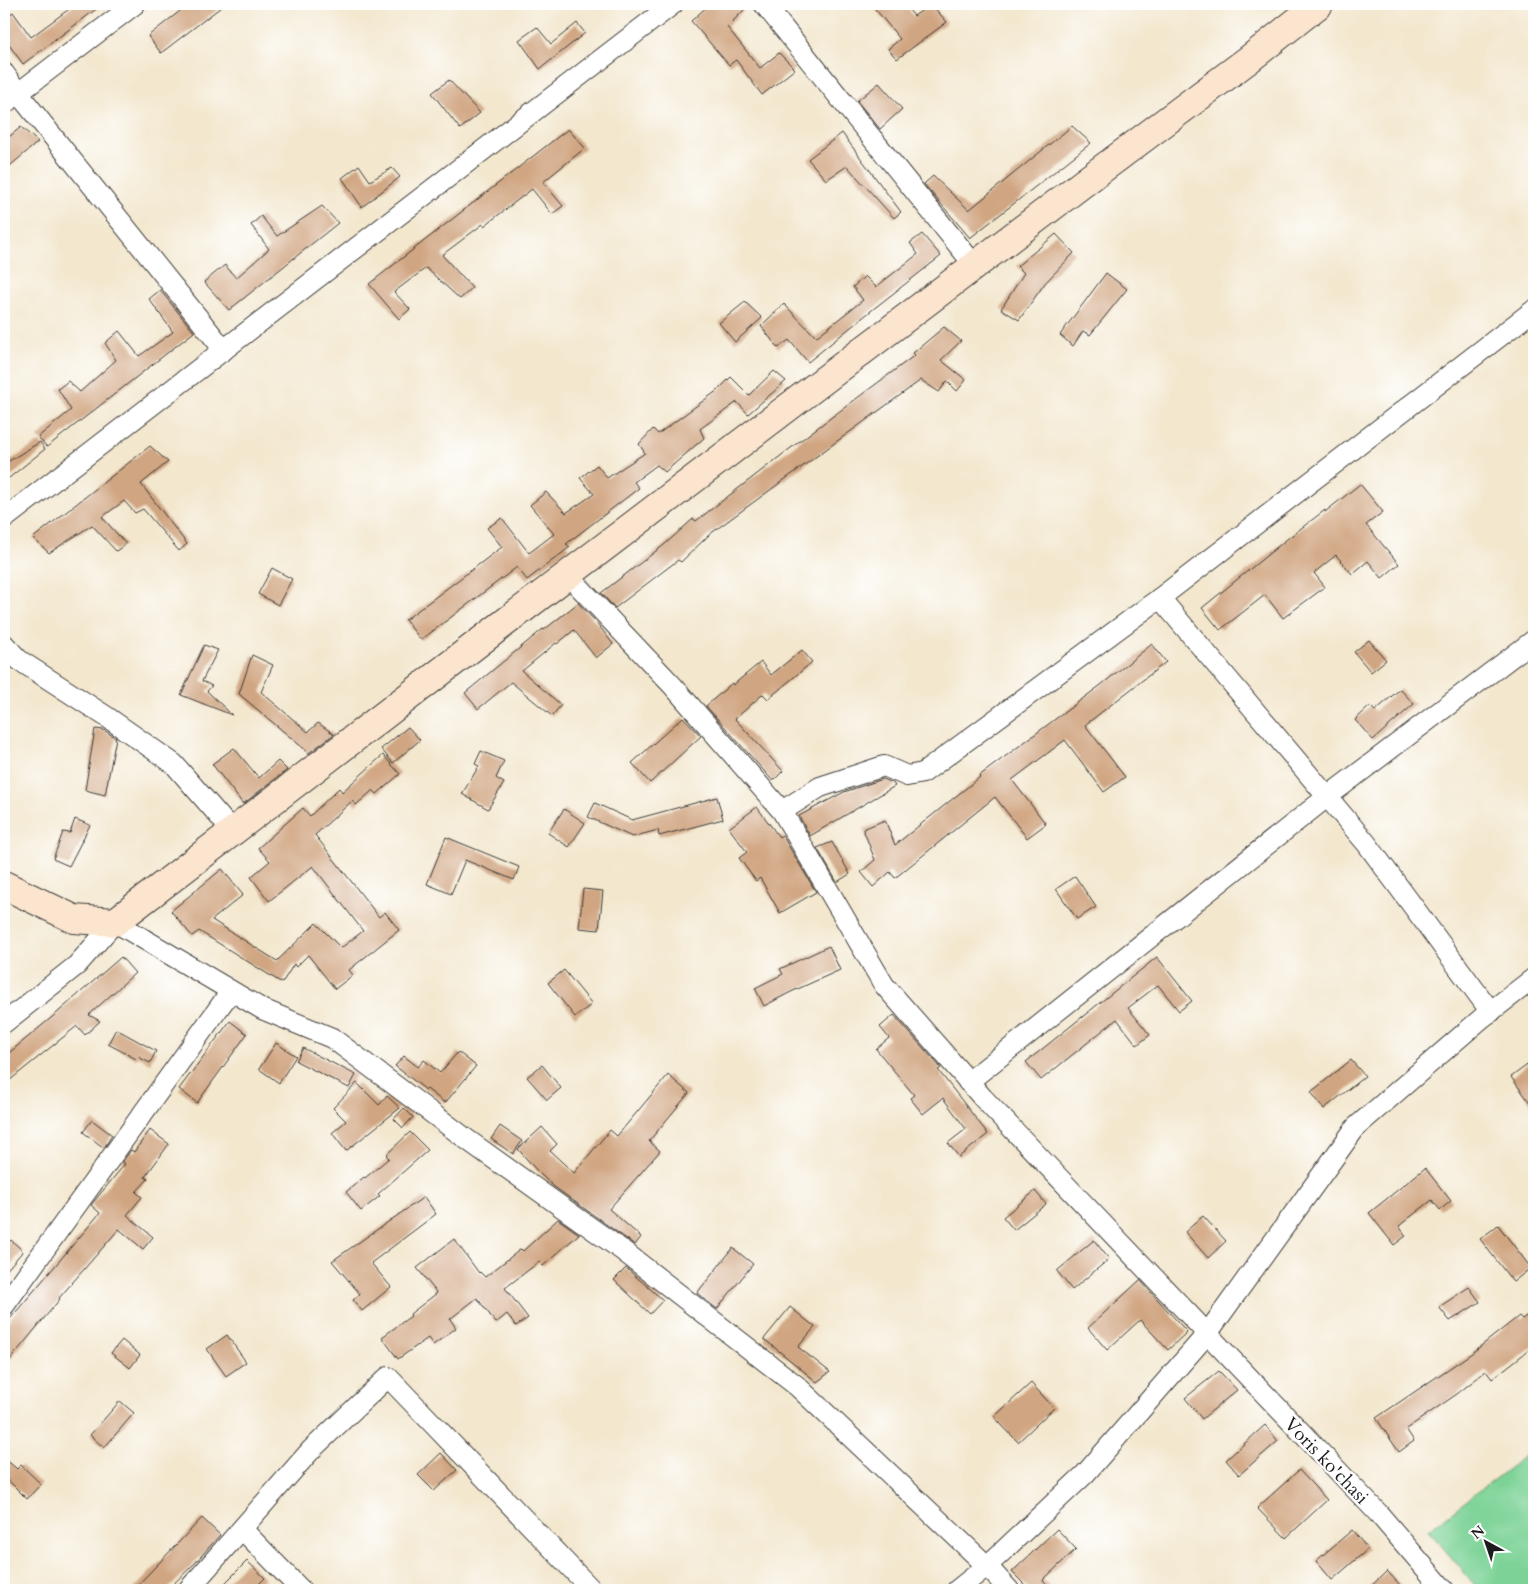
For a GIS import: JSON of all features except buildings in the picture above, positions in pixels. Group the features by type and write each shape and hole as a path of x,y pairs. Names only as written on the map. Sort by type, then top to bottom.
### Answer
{"street":[{"path":"11,98 135,4"},
{"path":"4,519 673,4"},
{"path":"764,4 975,266"},
{"path":"4,1023 77,965 115,922 1319,4"},
{"path":"4,73 11,98 224,350"},
{"path":"782,811 820,787 884,766 907,776 923,773 1160,598 1534,310"},
{"name":"Voris ko'chasi","path":"568,575 674,686 782,811 884,985 968,1082 1378,1513 1444,1590"},
{"path":"1160,598 1367,844 1491,1012"},
{"path":"968,1082 1327,796 1534,640"},
{"path":"4,644 18,660 107,717 174,764 233,832"},
{"path":"4,885 74,919 115,922 262,1009 332,1038 469,1142 622,1250 797,1386 1010,1590"},
{"path":"957,1590 987,1566 1085,1474 1207,1334 1356,1127 1491,1012 1534,978"},
{"path":"4,1306 231,991"},
{"path":"188,1590 311,1450 388,1377 592,1590"},
{"path":"242,1529 301,1590"}],"green space":[{"path":"1534,1449 1534,1590 1479,1590 1428,1530"}]}
